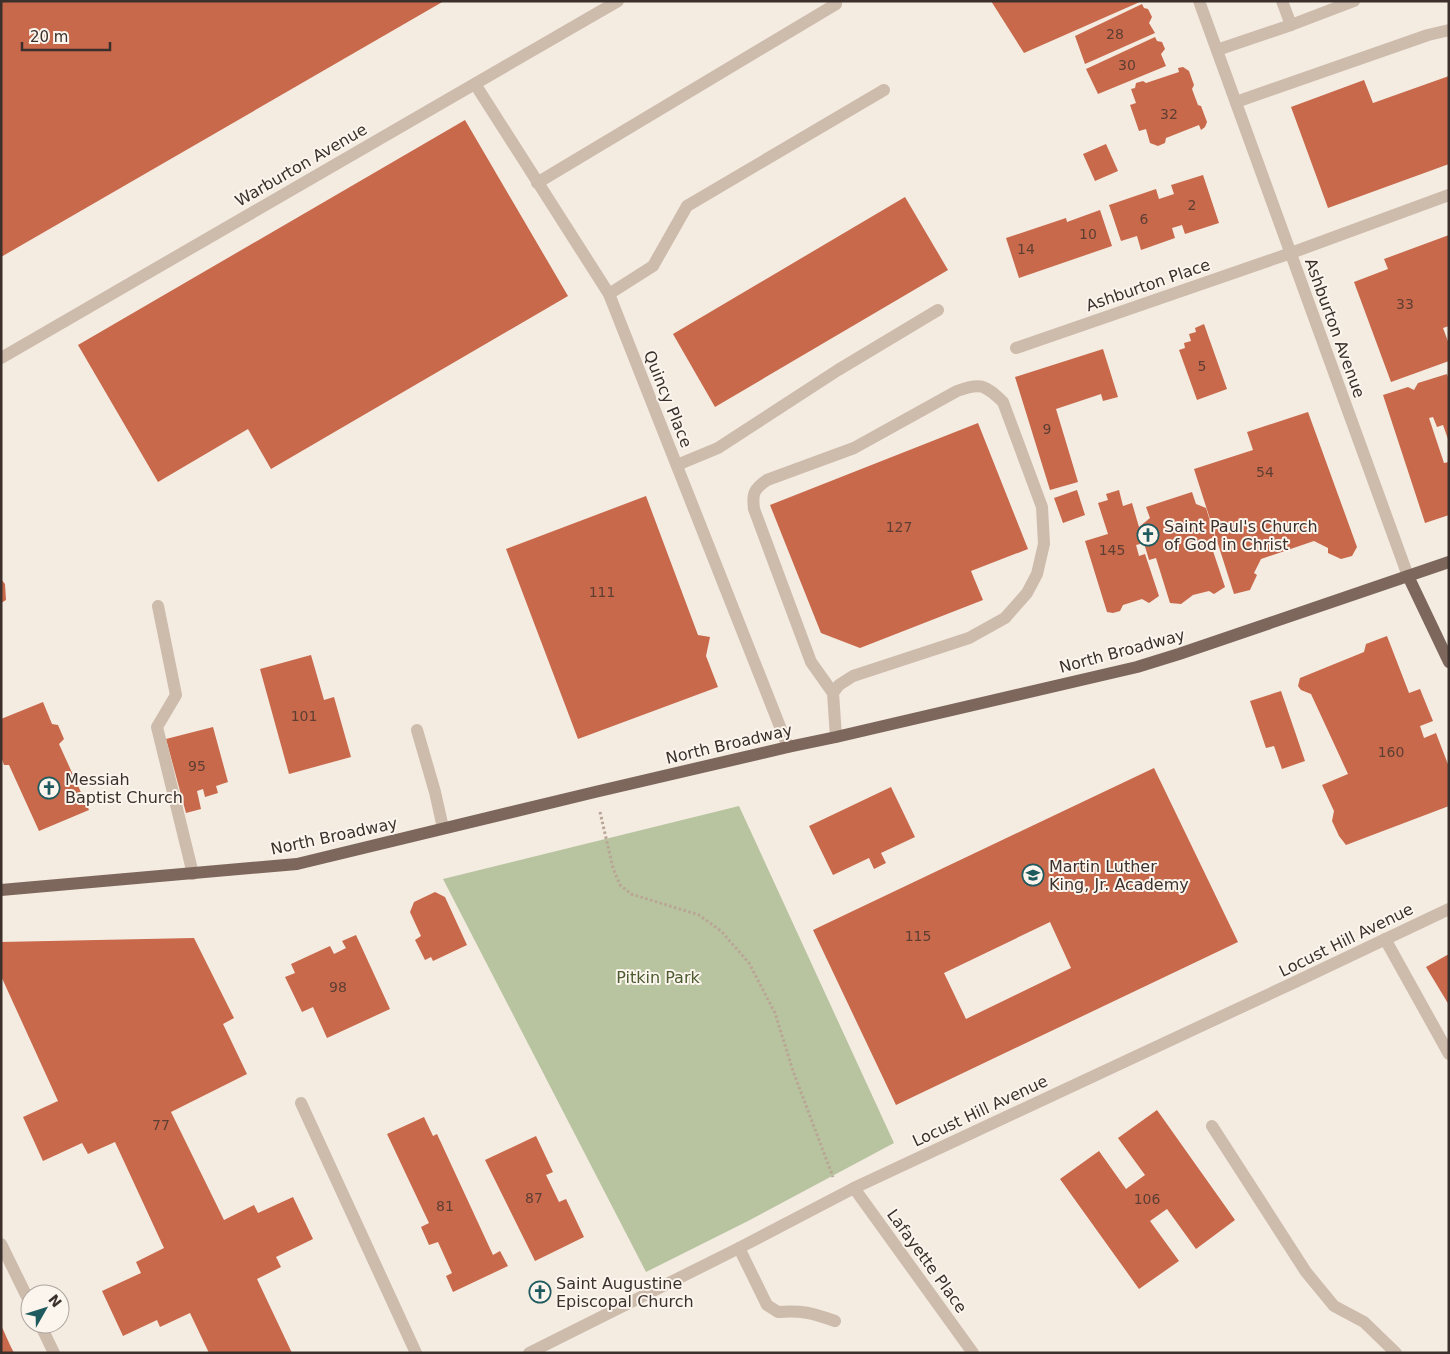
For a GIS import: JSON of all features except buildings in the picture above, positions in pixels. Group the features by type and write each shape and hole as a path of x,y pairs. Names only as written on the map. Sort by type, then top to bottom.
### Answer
{"main road":[{"name":"North Broadway","path":"1,890 297,864 595,792 788,747 836,738 1136,666 1180,654 1449,562"},
{"name":"Ashburton Avenue","path":"1408,576 1449,662"}],"street":[{"name":"Warburton Avenue","path":"1,358 618,1"},
{"name":"Ashburton Avenue","path":"1200,1 1408,576"},
{"path":"1282,1 1291,25"},
{"path":"1217,50 1354,1"},
{"path":"537,183 836,4"},
{"path":"1236,102 1428,35 1449,30"},
{"name":"Quincy Place","path":"475,84 609,294 788,747"},
{"path":"609,294 653,266 687,206 884,90"},
{"name":"Ashburton Place","path":"1016,348 1291,253 1449,195"},
{"path":"677,465 718,448 838,370 938,310"},
{"path":"833,693 853,676 969,638 1005,618 1027,593 1037,574 1044,544 1042,507 1003,402 990,389 974,385 957,391 854,448 767,480 757,487 752,497 754,509 811,662 833,693 836,738"},
{"path":"158,606 176,695 157,727 193,874"},
{"path":"417,730 443,828"},
{"name":"Locust Hill Avenue","path":"529,1353 854,1188 1449,909"},
{"path":"1385,939 1449,1054"},
{"path":"301,1103 416,1353"},
{"path":"1212,1126 1306,1272 1334,1306 1364,1322 1396,1353"},
{"name":"Lafayette Place","path":"854,1188 973,1353"},
{"path":"1,1244 21,1284"},
{"path":"739,1248 767,1304 778,1312 794,1310 811,1312 835,1321"},
{"path":"45,1334 54,1353"}],"path":[{"path":"595,792 613,868 620,885 631,894 699,915 721,931 749,963 775,1013 793,1071 840,1196"}],"green space":[{"name":"Pitkin Park","path":"739,806 894,1143 748,1221 646,1272 443,879"}],"place":[{"name":"Saint Paul's Church of God in Christ","path":"1148,535"},
{"name":"Messiah Baptist Church","path":"49,788"},
{"name":"Martin Luther King, Jr. Academy","path":"1033,875"},
{"name":"Saint Augustine Episcopal Church","path":"540,1292"}]}
